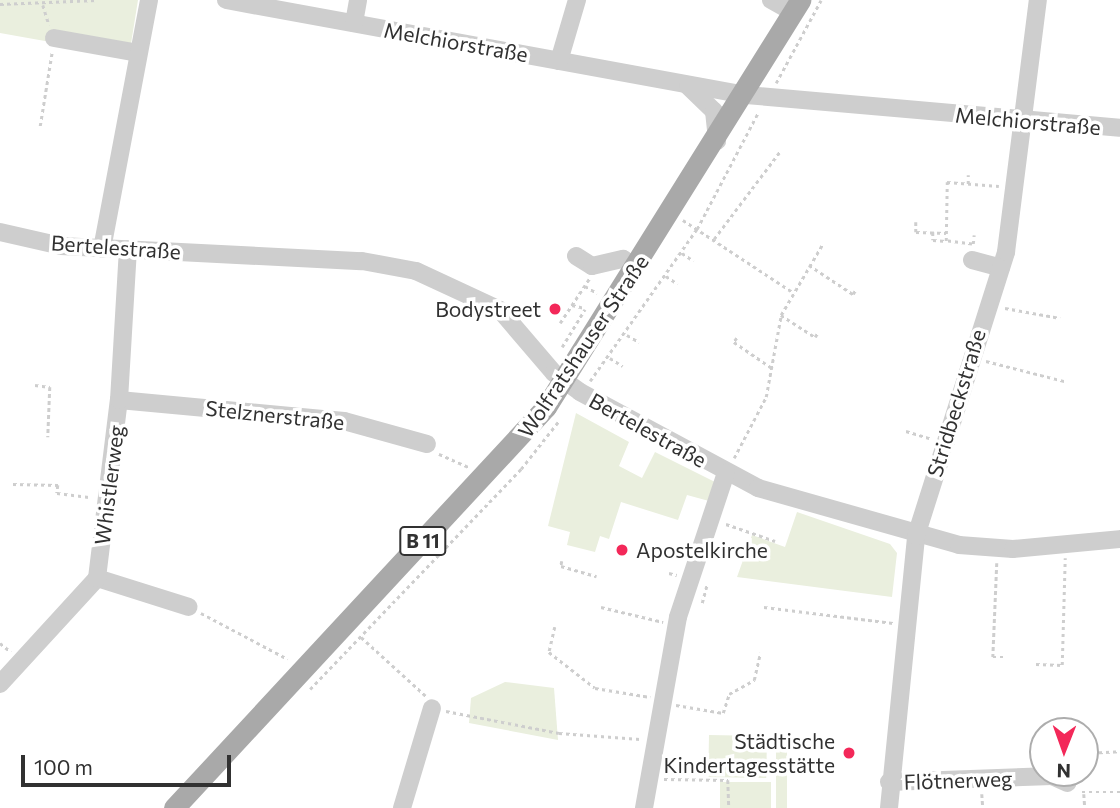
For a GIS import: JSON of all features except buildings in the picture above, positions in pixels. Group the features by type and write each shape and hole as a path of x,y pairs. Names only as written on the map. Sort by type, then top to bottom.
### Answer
{"main road":[{"name":"Wolfratshauser Straße","path":"174,808 572,386 636,267 746,95 797,6"}],"street":[{"path":"102,249 149,0"},
{"name":"Melchiorstraße","path":"226,0 746,95 772,89 1025,122 1120,128"},
{"path":"354,23 358,0"},
{"path":"559,61 577,0"},
{"path":"771,0 797,6"},
{"name":"Stridbeckstraße","path":"889,808 888,782 903,624 916,536 942,443 1003,260 1018,189 1038,0"},
{"path":"54,38 138,54"},
{"path":"685,84 714,111 717,142"},
{"name":"Bertelestraße","path":"0,232 102,249 362,261 428,275 500,310 572,386 726,473 916,536 998,549 1120,539"},
{"name":"Whistlerweg","path":"97,578 119,400 128,249"},
{"path":"973,252 1003,260"},
{"path":"576,256 592,265 623,259 636,267"},
{"name":"Stelznerstraße","path":"119,400 344,421 428,444"},
{"path":"644,808 660,700 676,625 708,516 726,473"},
{"path":"0,684 97,578 188,607"},
{"path":"402,808 432,708"},
{"name":"Flötnerweg","path":"888,782 1029,777"}],"path":[{"path":"0,4 43,5 97,0"},
{"path":"572,386 610,358 697,229 821,0"},
{"path":"40,126 54,38 43,5"},
{"path":"714,239 781,150"},
{"path":"968,175 968,184"},
{"path":"946,241 947,182 1018,189"},
{"path":"672,213 794,293"},
{"path":"916,222 916,232 946,233"},
{"path":"933,232 933,240 946,241 1003,260"},
{"path":"973,252 974,234"},
{"path":"726,473 758,416 772,368 781,315 822,245"},
{"path":"681,253 694,261"},
{"path":"809,265 853,294 856,289"},
{"path":"560,323 593,272"},
{"path":"666,275 678,284"},
{"path":"584,285 600,295"},
{"path":"988,304 1060,318"},
{"path":"572,305 592,308"},
{"path":"562,352 568,330 586,309"},
{"path":"781,315 815,337 818,332"},
{"path":"626,334 639,342"},
{"path":"737,338 734,342 772,368"},
{"path":"970,356 1064,381"},
{"path":"610,358 623,366"},
{"path":"35,385 50,387 48,437"},
{"path":"306,694 521,469 560,418"},
{"path":"906,431 942,443"},
{"path":"428,444 471,469"},
{"path":"13,484 58,485 57,493 108,499"},
{"path":"708,516 775,541"},
{"path":"1036,664 1062,665 1066,545"},
{"path":"998,549 993,657 1005,657"},
{"path":"562,561 561,566 597,576"},
{"path":"1064,596 1069,596"},
{"path":"188,607 290,660"},
{"path":"601,607 676,625"},
{"path":"764,607 903,624"},
{"path":"555,627 549,652 595,688 723,713 729,694 754,680 760,653"},
{"path":"360,636 432,708 559,733 654,741"},
{"path":"1099,752 1120,751"},
{"path":"648,778 728,780 729,808"},
{"path":"1074,787 1084,793 1120,792"},
{"path":"1084,793 1085,808"}],"green space":[{"path":"0,0 138,0 129,56 0,33"},
{"path":"576,413 629,442 619,466 642,478 655,452 717,483 709,501 687,495 678,520 621,502 609,539 600,536 595,552 567,545 570,532 548,526"},
{"path":"797,512 890,544 897,553 892,597 737,577 752,535 785,547"},
{"path":"505,682 554,688 558,740 469,723 471,698"},
{"path":"776,732 787,732 787,808 776,808"},
{"path":"709,735 767,736 766,778 708,777"},
{"path":"720,782 771,782 771,808 720,808"}],"place":[{"name":"Bodystreet","path":"555,309"},
{"name":"Apostelkirche","path":"622,550"},
{"name":"Städtische Kindertagesstätte","path":"849,753"}]}
